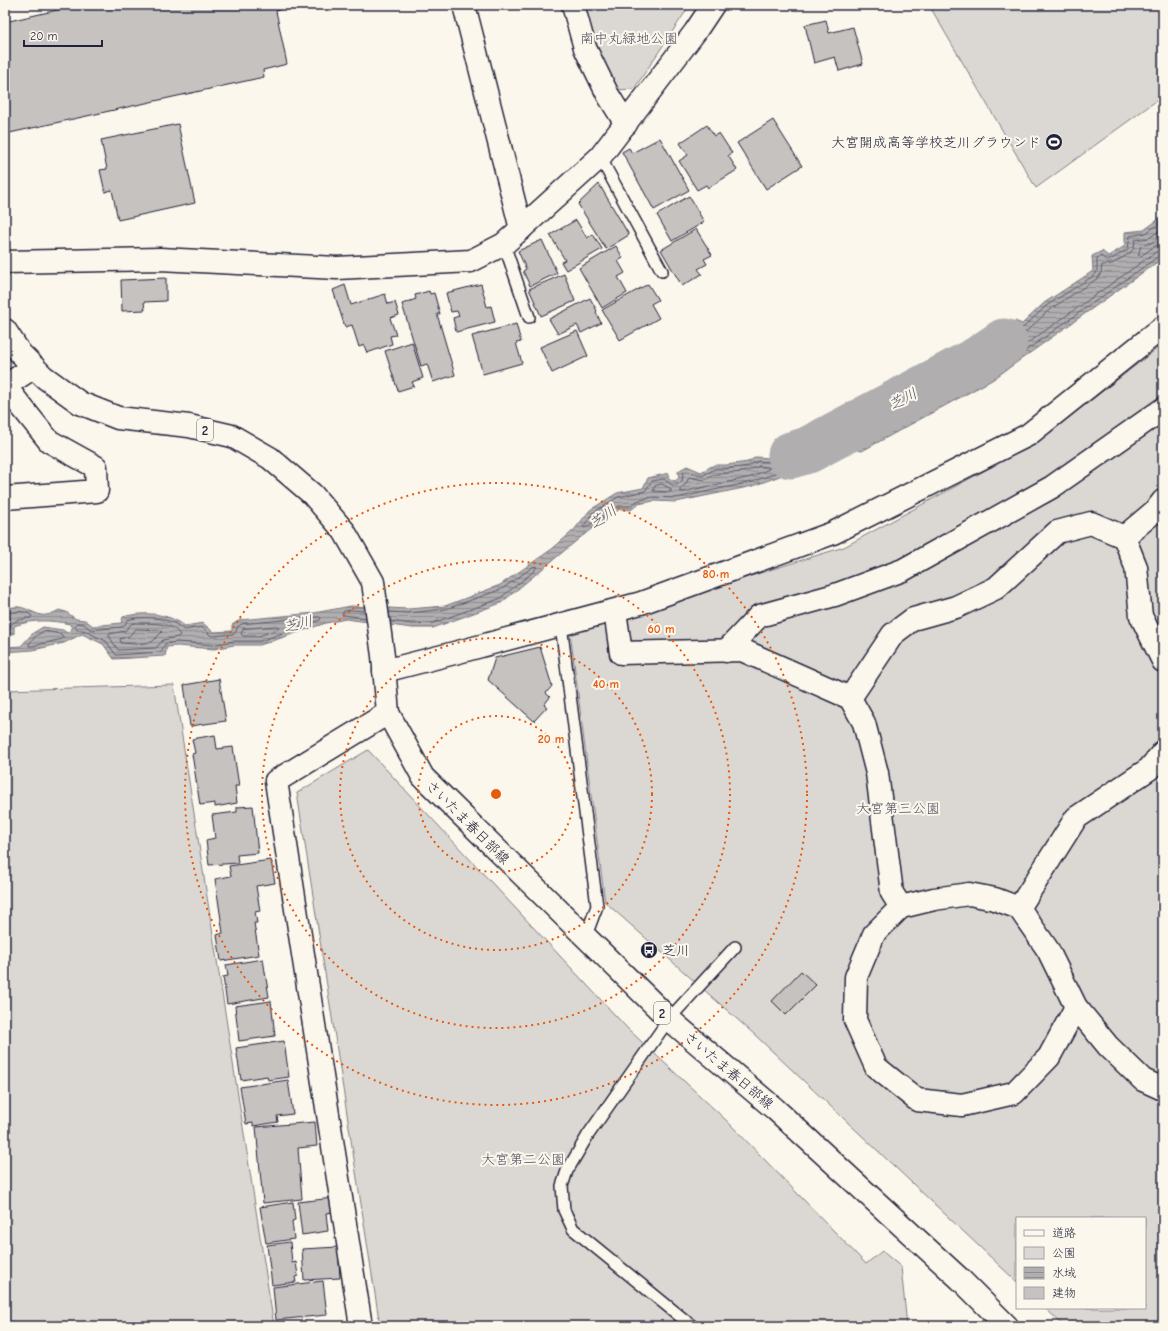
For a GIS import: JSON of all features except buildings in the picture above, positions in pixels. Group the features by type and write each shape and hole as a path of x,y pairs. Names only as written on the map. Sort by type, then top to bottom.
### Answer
{"street":[{"path":"464,5 521,229"},
{"path":"573,5 585,48 608,95 626,124"},
{"path":"5,262 160,259 337,268 471,261 504,244 600,157 695,32 713,5"},
{"path":"383,663 561,625 641,604 833,534 1028,435 1163,327"},
{"name":"さいたま春日部線","path":"5,330 20,353 34,367 80,402 118,418 189,426 232,436 270,458 312,494 344,531 373,582 388,713 423,778 669,1019 775,1109 960,1279 1007,1326"},
{"path":"5,498 97,491 96,467 49,441 5,386 34,367"},
{"path":"726,651 759,616 835,595 903,570 1052,487 1163,409"},
{"path":"1124,537 1156,510 1163,501"},
{"path":"850,698 893,634 913,619 956,607 996,588 1056,532 1091,523 1124,537 1136,567 1141,616 1163,661"},
{"path":"615,611 621,653 742,650 850,698 864,723 877,773 892,893 901,907"},
{"path":"361,1326 276,781 388,713"},
{"path":"1019,908 1076,818 1149,769 1163,752"},
{"path":"1076,1007 1049,1057 1014,1093 962,1105 917,1100 876,1067 855,1020 856,977 874,934 901,907 934,899 969,894 995,899 1019,908 1048,950 1076,1007 1108,1046 1143,1080 1163,1089"}],"lane":[{"path":"600,157 662,271"},
{"path":"504,244 529,317"},
{"path":"561,625 597,906 585,938"},
{"path":"692,1326 573,1229 564,1210 562,1186 567,1171 588,1135 669,1019 735,947"}],"green space":[{"name":"南中丸緑地公園","path":"584,5 690,5 634,89 615,90 598,51"},
{"name":"大宮開成高等学校芝川グラウンド","path":"929,5 1163,5 1163,96 1036,188"},
{"name":"大宮第三公園","path":"1163,344 1163,1326 1064,1326 1046,1309 1146,1309 1146,1217 1016,1217 1016,1281 755,1035 605,902 570,632 844,547 1039,441"},
{"path":"174,685 274,1326 5,1326 5,690"},
{"name":"大宮第二公園","path":"368,750 628,1029 727,1121 866,1264 882,1251 901,1267 907,1326 380,1326 297,793"}],"water":[{"path":"1163,216 1163,258 992,380 862,451 848,448 816,459 804,467 753,486 676,502 654,501 638,504 631,510 620,509 581,537 501,603 433,628 412,628 346,619 326,623 260,645 234,645 214,649 177,646 167,647 165,656 114,659 103,644 82,634 64,643 33,650 5,652 5,647 21,646 33,633 43,627 63,630 67,633 72,629 70,624 35,621 14,626 14,634 5,634 5,610 15,607 23,608 41,615 50,614 59,610 66,612 76,619 85,620 93,626 121,623 123,617 131,615 156,614 171,618 185,626 203,623 213,632 232,631 232,625 240,620 314,613 351,606 408,609 445,606 500,585 552,549 574,530 590,510 617,493 643,488 648,478 669,473 668,478 675,481 679,478 678,471 687,466 701,472 714,465 748,462 756,457 769,458 779,451 798,444 803,447 809,444 812,436 820,432 832,432 848,427 860,430 875,422 878,419 877,410 925,392 990,346 989,338 1004,334 1007,325 1015,321 1022,324 1044,303 1093,271 1092,256 1102,251 1108,256 1125,246 1125,232 1144,230"}],"waterway":[{"name":"芝川","path":"791,455 808,450 979,359 1004,342"}],"place":[{"name":"大宮開成高等学校芝川グラウンド","path":"1054,142"},
{"name":"芝川","path":"649,950"}]}
